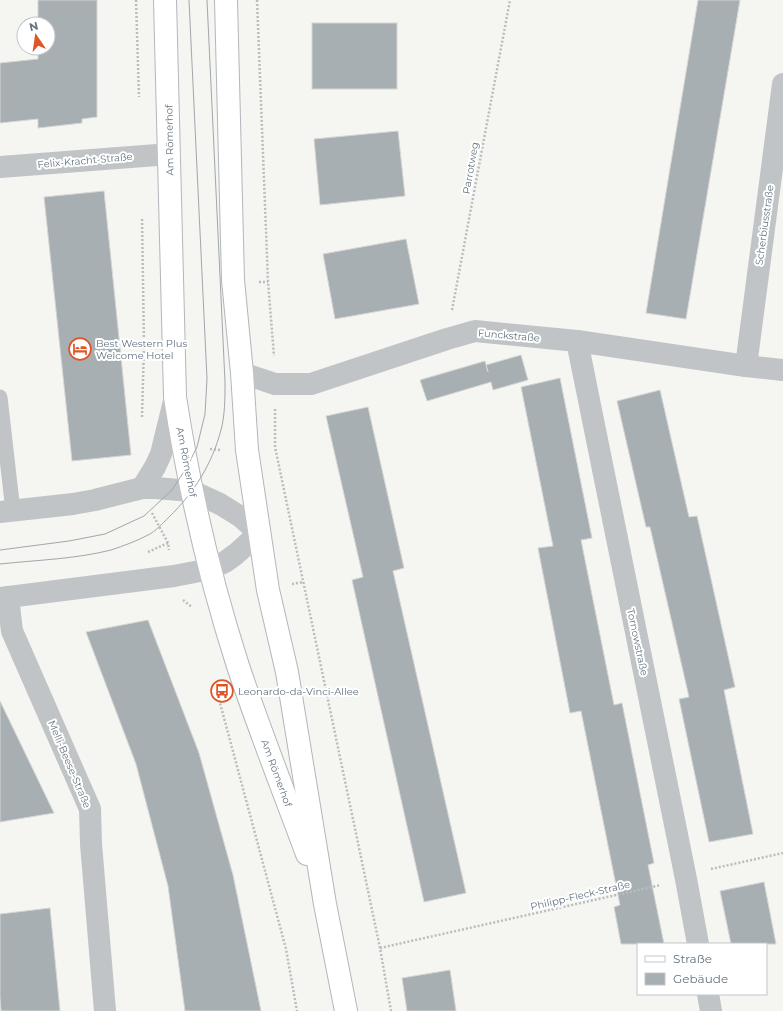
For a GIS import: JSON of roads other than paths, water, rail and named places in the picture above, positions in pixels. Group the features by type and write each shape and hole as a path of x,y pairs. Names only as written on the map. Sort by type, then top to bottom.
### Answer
{"main road":[{"name":"Am Römerhof","path":"165,0 175,398 192,491 210,569 238,666 325,904"},
{"name":"Am Römerhof","path":"226,0 233,280 242,373 247,450 268,590 287,672 325,904 346,1011"}],"street":[{"name":"Scherbiusstraße","path":"746,366 783,84"},
{"name":"Felix-Kracht-Straße","path":"0,167 170,154"},
{"name":"Funckstraße","path":"242,373 275,384 312,384 447,339 476,331 577,341 783,370"},
{"name":"Tornowstraße","path":"577,341 698,943"},
{"path":"142,488 161,454 175,398"},
{"path":"4,597 174,576 210,569 225,562 236,554 259,533 241,517 220,504 192,491 142,488 94,500 7,511"},
{"name":"Melli-Beese-Straße","path":"4,597 12,631 90,809 91,844 105,1011"},
{"path":"708,995 711,1011"}],"lane":[{"path":"0,397 7,511"}],"tram line":[{"path":"0,550 69,541 105,534 144,516 172,490 187,467 197,447 205,414 207,379 189,0"},
{"path":"0,564 98,553 120,547 148,535 159,527 178,508 194,488 213,455 221,430 223,418 225,382 207,0"}],"place":[{"name":"Best Western Plus Welcome Hotel","path":"80,349"},
{"name":"Leonardo-da-Vinci-Allee","path":"222,691"}]}
